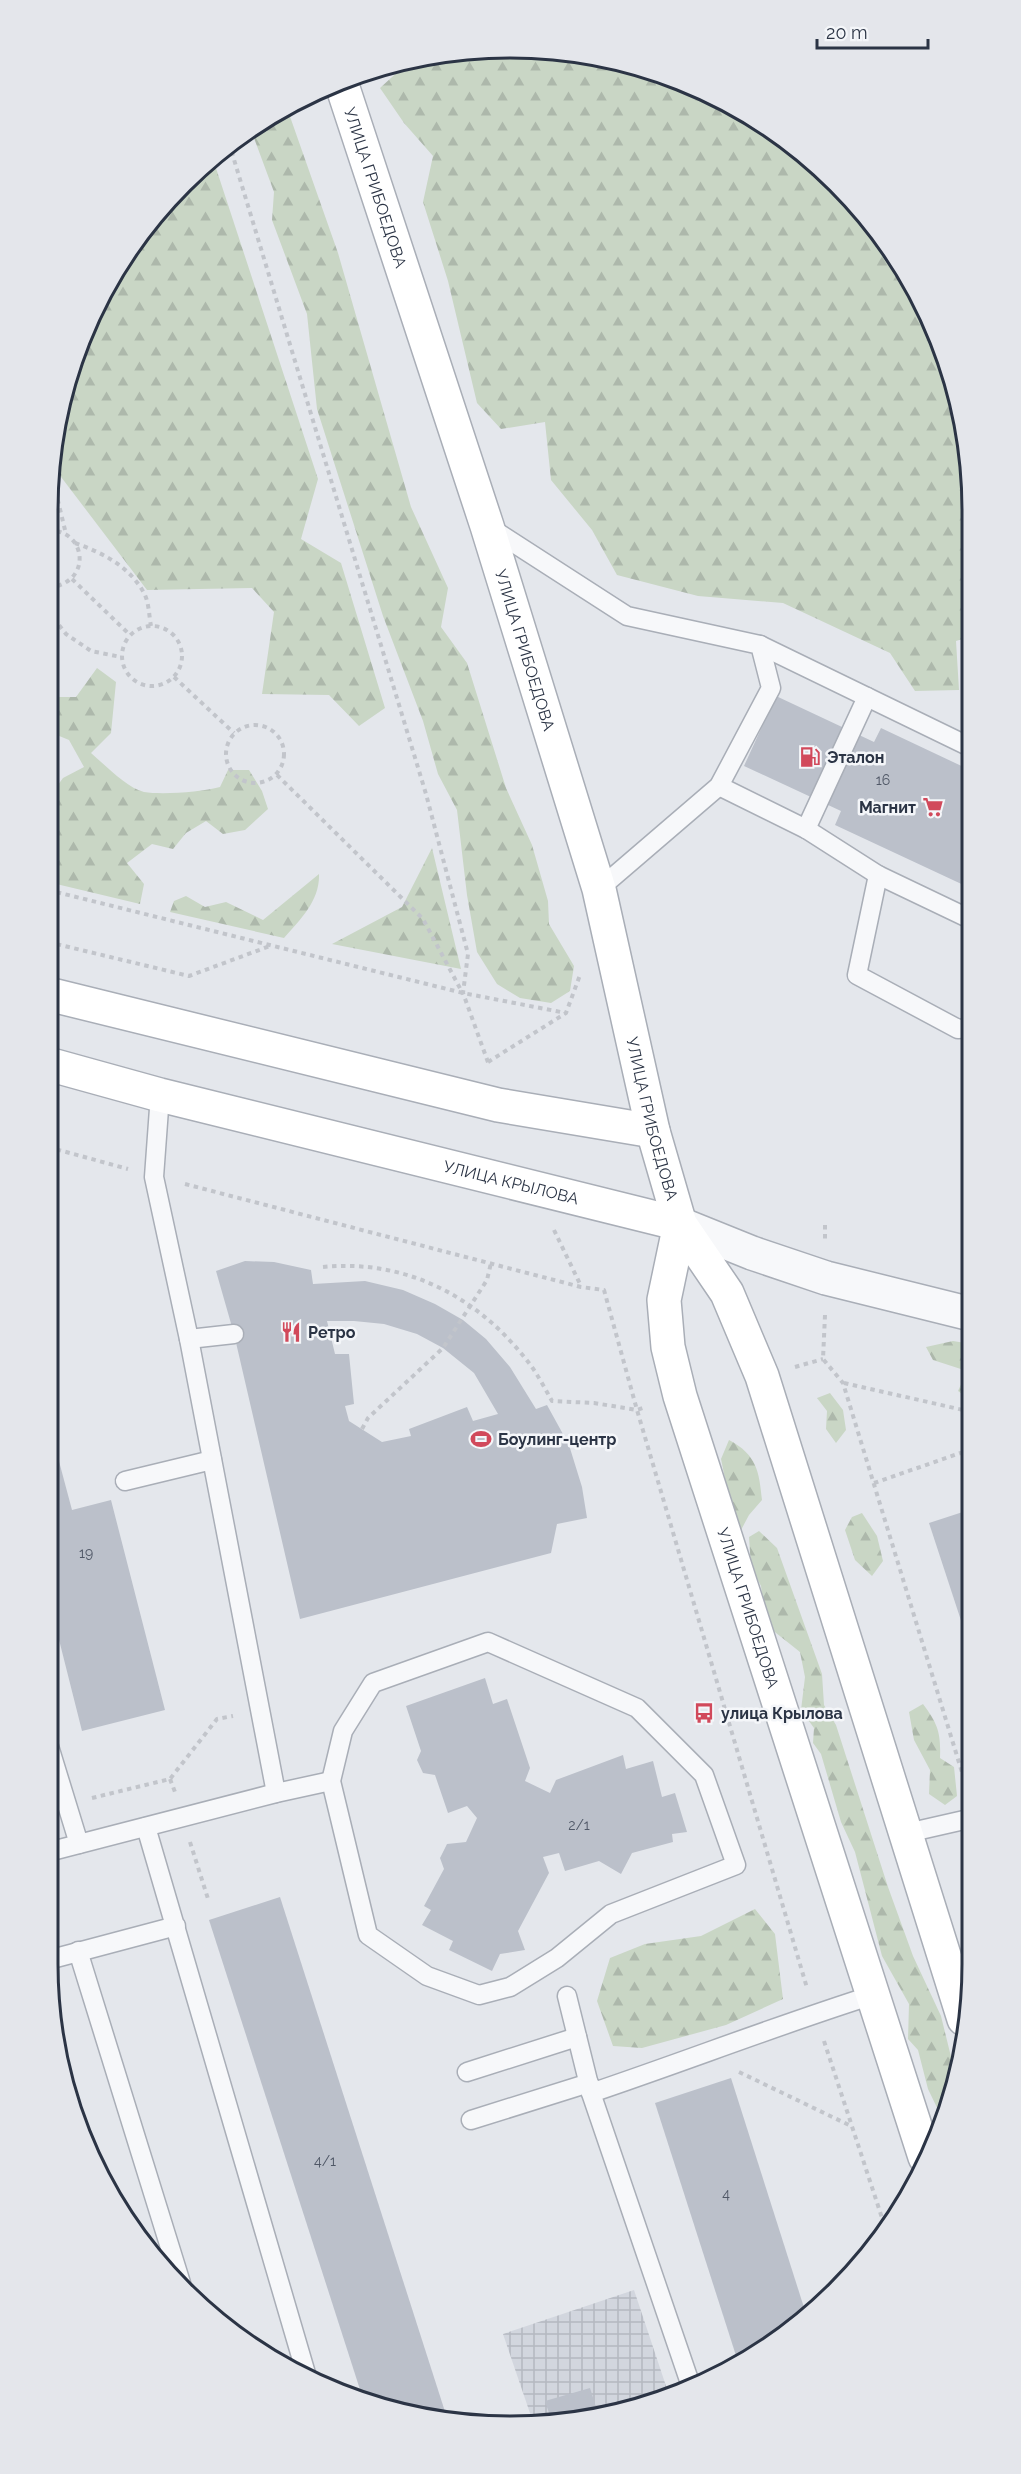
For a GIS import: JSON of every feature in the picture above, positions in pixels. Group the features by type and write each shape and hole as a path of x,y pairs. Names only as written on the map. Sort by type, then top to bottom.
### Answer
{"main road":[{"name":"УЛИЦА ГРИБОЕДОВА","path":"344,91 487,526 599,889 653,1131 680,1224 727,1293 762,1376 960,2008"},
{"path":"58,996 498,1105 653,1131"},
{"name":"УЛИЦА КРЫЛОВА","path":"58,1067 160,1095 680,1224"},
{"name":"УЛИЦА ГРИБОЕДОВА","path":"680,1224 664,1300 668,1347 680,1396 922,2149"}],"street":[{"name":"УЛИЦА КРЫЛОВА","path":"680,1224 826,1278 962,1312"}],"lane":[{"path":"487,526 627,616 760,645 962,743"},
{"path":"599,889 719,786 771,688 760,645"},
{"path":"806,829 867,698"},
{"path":"719,786 806,829 879,875 962,915"},
{"path":"879,875 857,975 958,1029 962,1029"},
{"path":"160,1095 154,1177 189,1339 276,1793"},
{"path":"189,1339 234,1334"},
{"path":"125,1481 212,1461"},
{"path":"488,1642 637,1708 704,1775 736,1865 611,1914 556,1958 510,1988 479,1995 427,1976 369,1935 331,1781 344,1731 373,1683 488,1642"},
{"path":"58,1777 79,1844"},
{"path":"58,1849 331,1781"},
{"path":"907,1833 962,1820"},
{"path":"146,1827 304,2365"},
{"path":"58,1957 176,1926"},
{"path":"78,1951 176,2267"},
{"path":"471,2120 705,2055 815,2013 873,1995"},
{"path":"567,1996 590,2088 688,2379"},
{"path":"467,2072 577,2037"}],"path":[{"path":"232,154 426,794 468,954 462,993"},
{"path":"58,502 66,535"},
{"path":"58,532 66,535 75,543 101,553 125,568 145,594 151,626"},
{"path":"58,587 72,579 79,568 80,556 75,543"},
{"path":"72,579 130,634"},
{"path":"58,624 66,634 91,651 121,657"},
{"path":"151,626 163,628 173,634 180,644 183,655 181,667 174,677 164,684 153,686 141,684 131,678 124,668 121,657 130,634 140,628 151,626"},
{"path":"174,677 234,733"},
{"path":"258,724 271,728 280,738 285,750 284,764 277,775 266,782 253,784 240,780 231,771 226,758 227,745 234,733 258,724"},
{"path":"277,775 423,920 462,993 488,1062 498,1105"},
{"path":"58,892 462,993 566,1013"},
{"path":"58,944 189,975 271,945"},
{"path":"488,1062 566,1013 580,975"},
{"path":"58,1150 154,1177 581,1287 604,1290 637,1410 815,2013 883,2220"},
{"path":"535,1189 581,1287"},
{"path":"825,1224 823,1359 843,1383 962,1774"},
{"path":"362,1430 368,1418 443,1348 487,1280 490,1263"},
{"path":"323,1267 353,1264 402,1272 441,1288 471,1305 500,1329 527,1359 552,1401 594,1403 637,1410"},
{"path":"843,1383 962,1410"},
{"path":"874,1483 962,1452"},
{"path":"66,1805 170,1779 217,1719 260,1710"},
{"path":"705,2055 852,2126"}],"shaded area":[{"path":"634,2290 667,2388 599,2407 531,2415 503,2334"}],"green space":[{"path":"481,59 540,59 599,67 656,82 710,105 762,135 786,152 830,191 869,235 902,284 928,338 947,394 954,422 962,481 962,639 956,641 959,690 915,691 890,653 783,603 698,596 617,575 592,530 551,480 545,422 501,429 477,403 448,281 423,202 433,156 404,123 380,88 396,74 422,67"},
{"path":"290,116 338,253 411,507 448,588 441,627 467,663 506,788 532,845 548,901 549,924 574,966 570,991 551,1003 520,998 497,984 477,952 467,895 457,810 438,774 423,721 383,616 317,409 307,314 272,220 274,192 254,138"},
{"path":"216,168 318,479 301,539 341,563 385,708 359,726 329,695 262,694 274,612 252,588 147,590 60,475 62,452 67,422 82,365 119,284 152,235 171,212"},
{"path":"97,668 116,682 111,733 91,753 116,776 137,790 171,793 220,787 228,770 249,770 262,791 268,809 245,830 223,834 206,821 186,833 173,849 152,844 127,863 144,884 140,904 58,884 58,785 63,778 84,767 69,740 58,735 58,696 76,697"},
{"path":"432,848 461,969 332,944 402,907"},
{"path":"319,874 313,901 284,938 170,912 174,901 186,896 205,907 226,902 263,920"},
{"path":"953,1341 962,1342 962,1369 933,1360 926,1347"},
{"path":"962,1382 962,1394 958,1391"},
{"path":"830,1393 843,1410 846,1430 836,1443 826,1429 827,1411 817,1398"},
{"path":"729,1440 751,1458 758,1472 761,1490 762,1500 749,1515 741,1530 731,1508 721,1459"},
{"path":"862,1513 877,1536 883,1561 872,1576 855,1560 845,1530 852,1517"},
{"path":"759,1531 777,1548 822,1674 824,1705 836,1725 888,1887 913,1956 941,2016 952,2060 938,2111 928,2089 918,2050 908,2039 909,2004 882,1956 855,1852 841,1822 821,1754 813,1743 814,1728 801,1710 805,1677 800,1652 766,1625 761,1586 751,1567 749,1537"},
{"path":"923,1704 938,1729 940,1758 954,1767 957,1796 945,1805 929,1794 930,1770 914,1740 909,1712"},
{"path":"755,1909 775,1934 783,1999 726,2025 642,2048 613,2046 597,2001 610,1958 645,1944 701,1936"}],"building":[{"path":"776,696 874,742 881,728 962,766 962,884 835,825 841,811 744,766"},
{"name":"Боулинг-центр","path":"245,1261 274,1262 311,1270 313,1284 365,1281 403,1290 463,1320 486,1339 510,1367 536,1409 547,1405 569,1445 582,1487 587,1518 557,1524 551,1553 300,1619 234,1334 216,1271","holes":["327,1321 384,1324 417,1334 443,1348 474,1373 498,1414 473,1421 467,1407 409,1429 411,1436 382,1442 349,1421 345,1406 354,1404 349,1354 335,1354"]},
{"path":"58,1458 72,1510 111,1500 165,1710 82,1731 58,1636"},
{"path":"962,1512 962,1624 929,1523"},
{"path":"485,1678 493,1704 507,1699 530,1768 525,1781 550,1793 556,1780 623,1755 626,1769 653,1761 662,1797 675,1793 687,1832 672,1834 673,1842 632,1853 621,1874 599,1861 565,1871 559,1853 543,1857 549,1873 518,1931 525,1950 500,1954 492,1971 449,1950 453,1941 422,1925 431,1910 424,1906 444,1869 440,1858 447,1844 466,1842 477,1818 467,1806 448,1813 435,1775 423,1773 417,1760 421,1751 406,1706"},
{"path":"280,1897 445,2411 360,2390 209,1920"},
{"path":"731,2078 804,2307 762,2339 736,2355 655,2103"},
{"path":"590,2388 596,2407 549,2414 545,2401"}],"place":[{"name":"Эталон","path":"810,757"},
{"name":"Магнит","path":"933,807"},
{"name":"Ретро","path":"291,1332"},
{"name":"Боулинг-центр","path":"481,1439"},
{"name":"улица Крылова","path":"704,1713"}]}
